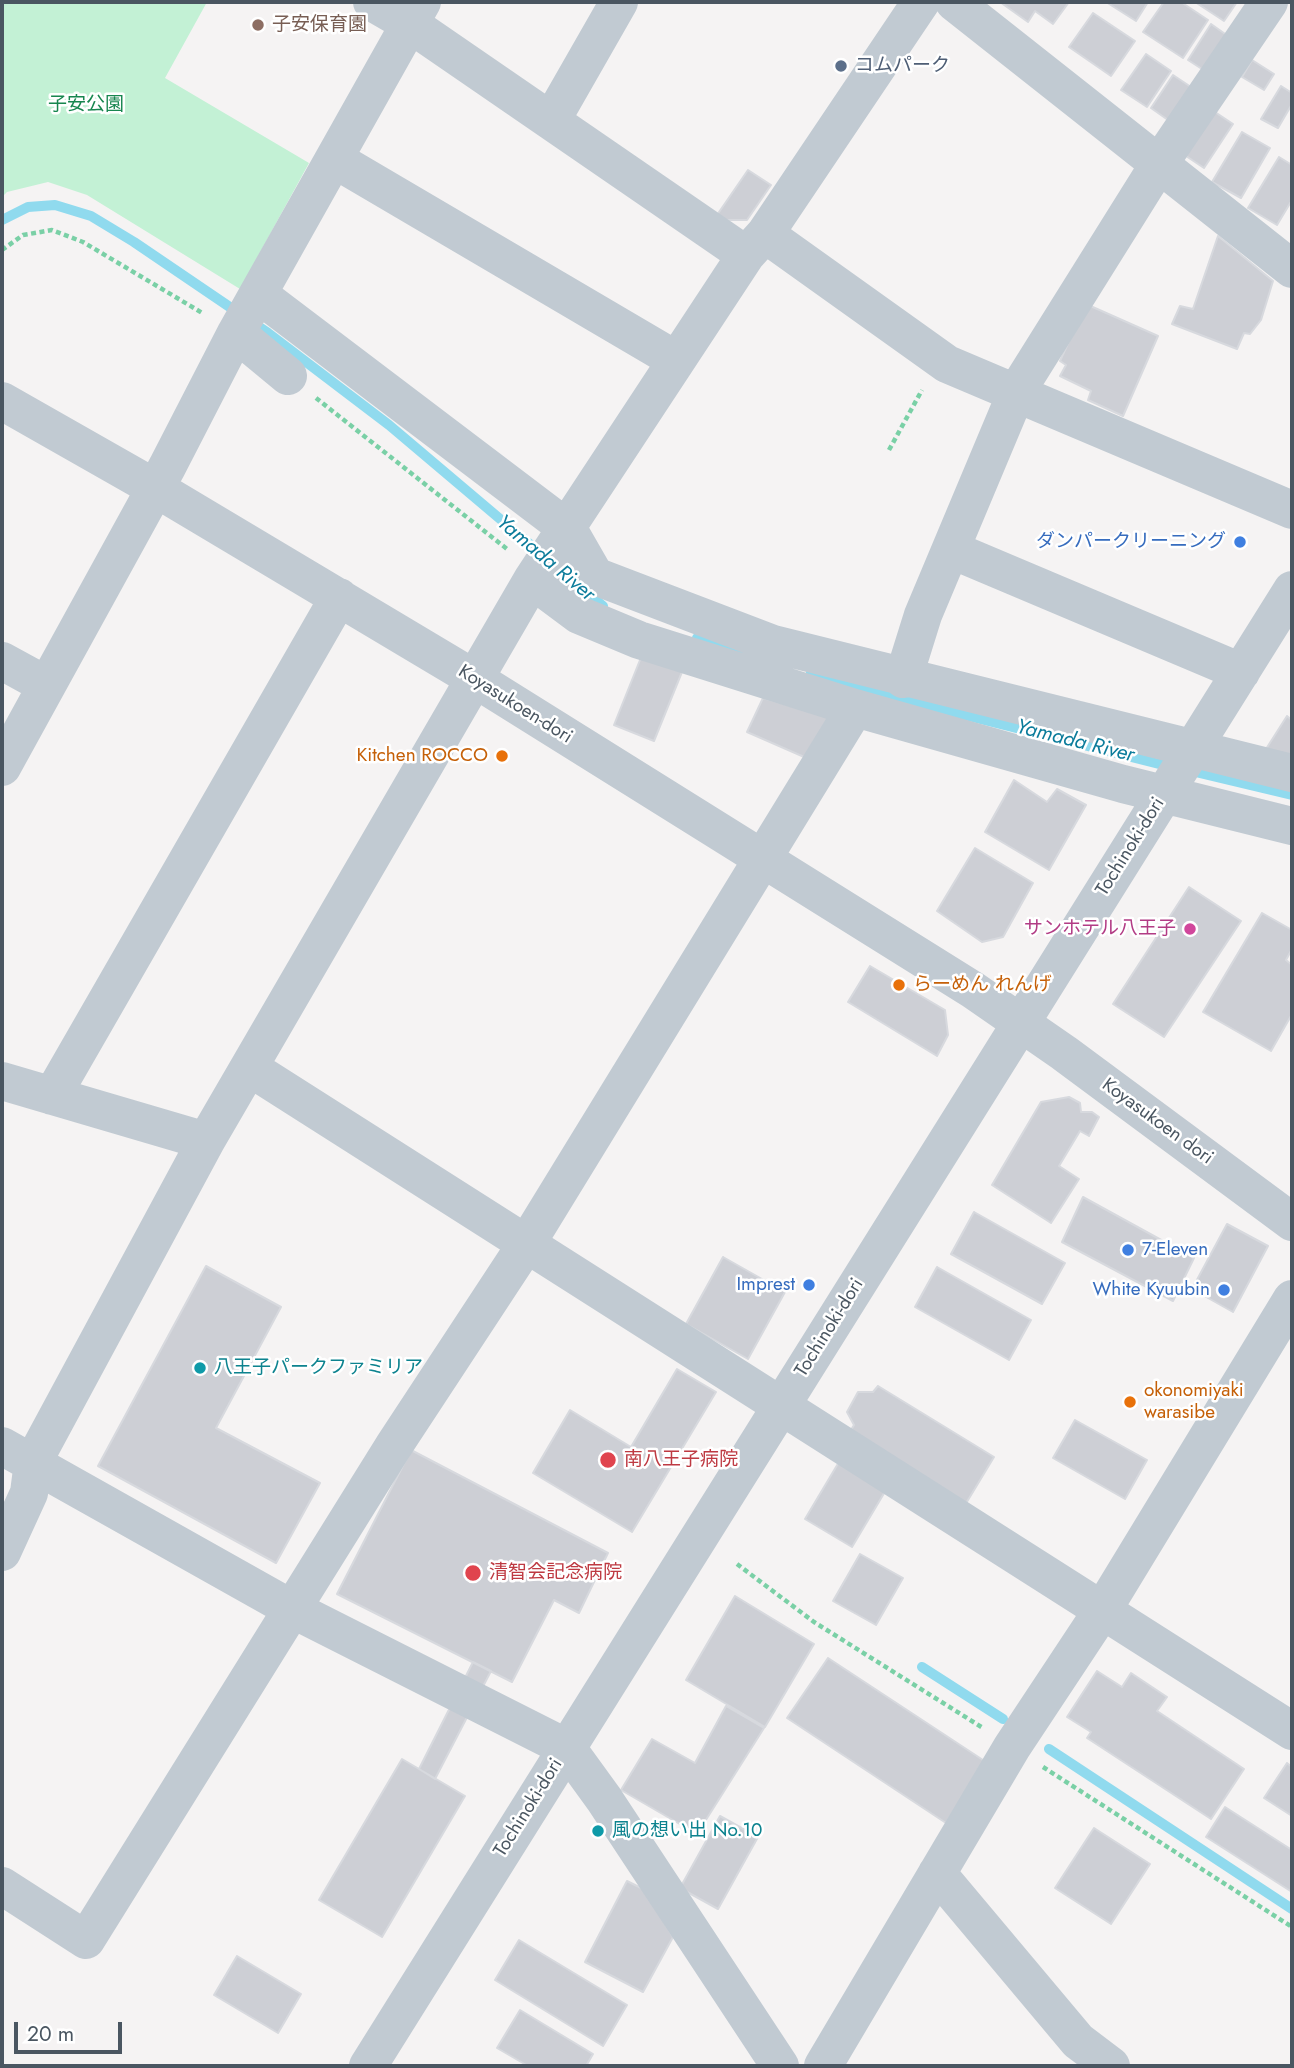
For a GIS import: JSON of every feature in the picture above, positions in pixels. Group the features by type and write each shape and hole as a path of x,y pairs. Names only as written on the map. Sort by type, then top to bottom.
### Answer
{"street":[{"path":"372,2 416,13 551,121 940,359 1292,510"},
{"path":"551,121 619,2"},
{"path":"2,1552 29,1493 18,1454 250,1069 475,679 546,560 676,360 921,2"},
{"path":"954,2 1292,269"},
{"path":"903,679 923,615 1017,391 1159,164 1269,2"},
{"path":"2,767 237,332 416,13"},
{"path":"334,159 676,360"},
{"path":"258,295 546,560 579,615 639,640 855,708 1292,826"},
{"path":"237,332 288,376"},
{"name":"Koyasukoen-dori","path":"2,401 155,488 475,679 1020,1023"},
{"path":"951,550 1241,672"},
{"path":"546,560 773,644 1189,753 1292,773"},
{"name":"Tochinoki-dori","path":"368,2066 1292,590"},
{"path":"52,1096 340,597"},
{"path":"2,661 46,685"},
{"path":"2,1886 86,1940 393,1447 527,1243 855,708"},
{"name":"Koyasukoen dori","path":"1020,1023 1292,1222"},
{"path":"250,1069 1292,1731"},
{"path":"2,1081 206,1140"},
{"path":"823,2066 1012,1747 1102,1611 1292,1299"},
{"path":"18,1454 292,1609 567,1748 604,1799 780,2066"},
{"path":"937,1873 1078,2041 1111,2066"}],"path":[{"path":"2,250 23,235 52,230 83,242 237,332"},
{"path":"889,450 940,359"},
{"path":"288,376 468,517 546,560"},
{"path":"737,1564 814,1622 1292,1927"}],"green space":[{"name":"子安公園","path":"2,2 207,2 165,78 309,163 240,289 87,195 48,182 7,192 2,197"}],"building":[{"path":"1000,2 1069,2 1053,24 1035,11 1028,22"},
{"path":"1106,2 1148,2 1136,21"},
{"path":"1164,2 1181,2 1208,20 1183,58 1143,32"},
{"path":"1195,2 1237,2 1224,21"},
{"path":"1093,13 1135,41 1111,76 1069,47"},
{"path":"1211,24 1228,36 1205,71 1188,60"},
{"path":"1146,54 1171,71 1147,107 1121,90"},
{"path":"1252,60 1274,74 1264,90 1242,77"},
{"path":"1173,75 1191,87 1168,120 1151,108"},
{"path":"1281,86 1292,93 1292,104 1278,128 1261,119"},
{"path":"1212,110 1233,124 1204,168 1183,154"},
{"path":"1242,132 1270,148 1241,198 1212,182"},
{"path":"1279,157 1292,165 1292,200 1277,225 1248,208"},
{"path":"748,170 771,185 747,220 724,220 717,215"},
{"path":"1218,236 1273,281 1261,320 1250,334 1244,333 1237,349 1172,324 1180,306 1193,309"},
{"path":"1086,304 1158,336 1123,416 1088,400 1091,391 1060,376 1066,365 1060,361"},
{"path":"644,650 684,667 654,741 614,725"},
{"path":"763,698 830,717 811,760 747,732"},
{"path":"1287,716 1292,720 1292,756 1266,749"},
{"path":"1014,780 1047,802 1057,789 1086,805 1049,870 985,832"},
{"path":"975,848 1033,883 1003,937 982,942 937,911"},
{"path":"1189,887 1241,921 1164,1037 1113,1004"},
{"path":"1262,913 1292,930 1292,949 1286,960 1292,965 1292,1014 1271,1051 1203,1012"},
{"path":"870,966 945,1010 948,1035 937,1056 848,1002"},
{"path":"1069,1097 1080,1103 1081,1112 1092,1112 1099,1117 1089,1136 1080,1131 1059,1166 1079,1179 1051,1223 992,1185 1041,1102"},
{"name":"7-Eleven","path":"1083,1197 1194,1258 1173,1301 1062,1242"},
{"path":"974,1212 1065,1263 1042,1304 951,1254"},
{"path":"1227,1224 1268,1246 1233,1312 1192,1289"},
{"path":"723,1257 785,1292 748,1359 686,1324"},
{"name":"八王子パークファミリア","path":"206,1266 281,1307 216,1428 320,1483 276,1563 98,1466"},
{"path":"937,1267 1031,1320 1009,1360 915,1307"},
{"name":"南八王子病院","path":"677,1369 716,1392 632,1532 533,1473 570,1410 631,1447"},
{"path":"878,1386 994,1457 965,1505 849,1433 854,1425 847,1412 858,1392 873,1392"},
{"path":"1075,1420 1147,1460 1125,1499 1053,1458"},
{"name":"清智会記念病院","path":"411,1450 608,1553 579,1613 554,1600 512,1682 337,1594"},
{"path":"839,1462 886,1490 852,1547 805,1519"},
{"path":"860,1554 903,1578 876,1625 833,1601"},
{"path":"735,1596 814,1644 765,1727 686,1680"},
{"path":"828,1658 986,1762 946,1823 787,1718"},
{"path":"473,1662 491,1671 435,1779 419,1769"},
{"path":"1097,1671 1122,1687 1131,1673 1167,1697 1157,1711 1244,1769 1211,1819 1087,1738 1091,1732 1067,1717"},
{"path":"726,1706 764,1728 697,1834 621,1790 652,1739 695,1763"},
{"path":"402,1759 465,1796 382,1937 319,1900"},
{"path":"1287,1763 1292,1767 1292,1816 1264,1798"},
{"path":"1225,1807 1292,1850 1292,1892 1206,1837"},
{"path":"720,1816 758,1837 718,1909 680,1888"},
{"path":"1094,1828 1150,1864 1111,1924 1055,1888"},
{"path":"627,1881 645,1890 673,1937 643,1992 585,1962"},
{"path":"519,1940 627,2005 603,2046 495,1980"},
{"path":"237,1956 301,1994 278,2033 214,1995"},
{"path":"520,2010 593,2054 586,2066 528,2066 497,2048"}],"waterway":[{"name":"Yamada River","path":"2,220 28,207 55,205 91,216 134,242 268,333 389,425 603,606"},
{"name":"Yamada River","path":"697,638 742,652"},
{"name":"Yamada River","path":"811,673 893,697 1171,767"},
{"name":"Yamada River","path":"1187,770 1292,795"},
{"path":"922,1667 1003,1719"},
{"path":"1049,1749 1292,1909"}],"place":[{"name":"子安保育園","path":"258,25"},
{"name":"コムパーク","path":"841,66"},
{"name":"ダンパークリーニング","path":"1240,542"},
{"name":"Kitchen ROCCO","path":"502,756"},
{"name":"サンホテル八王子","path":"1190,929"},
{"name":"らーめん れんげ","path":"899,985"},
{"name":"7-Eleven","path":"1128,1250"},
{"name":"Imprest","path":"809,1285"},
{"name":"White Kyuubin","path":"1224,1290"},
{"name":"八王子パークファミリア","path":"200,1368"},
{"name":"okonomiyaki warasibe","path":"1130,1402"},
{"name":"南八王子病院","path":"608,1460"},
{"name":"清智会記念病院","path":"473,1573"},
{"name":"風の想い出 No.10","path":"598,1831"}]}
